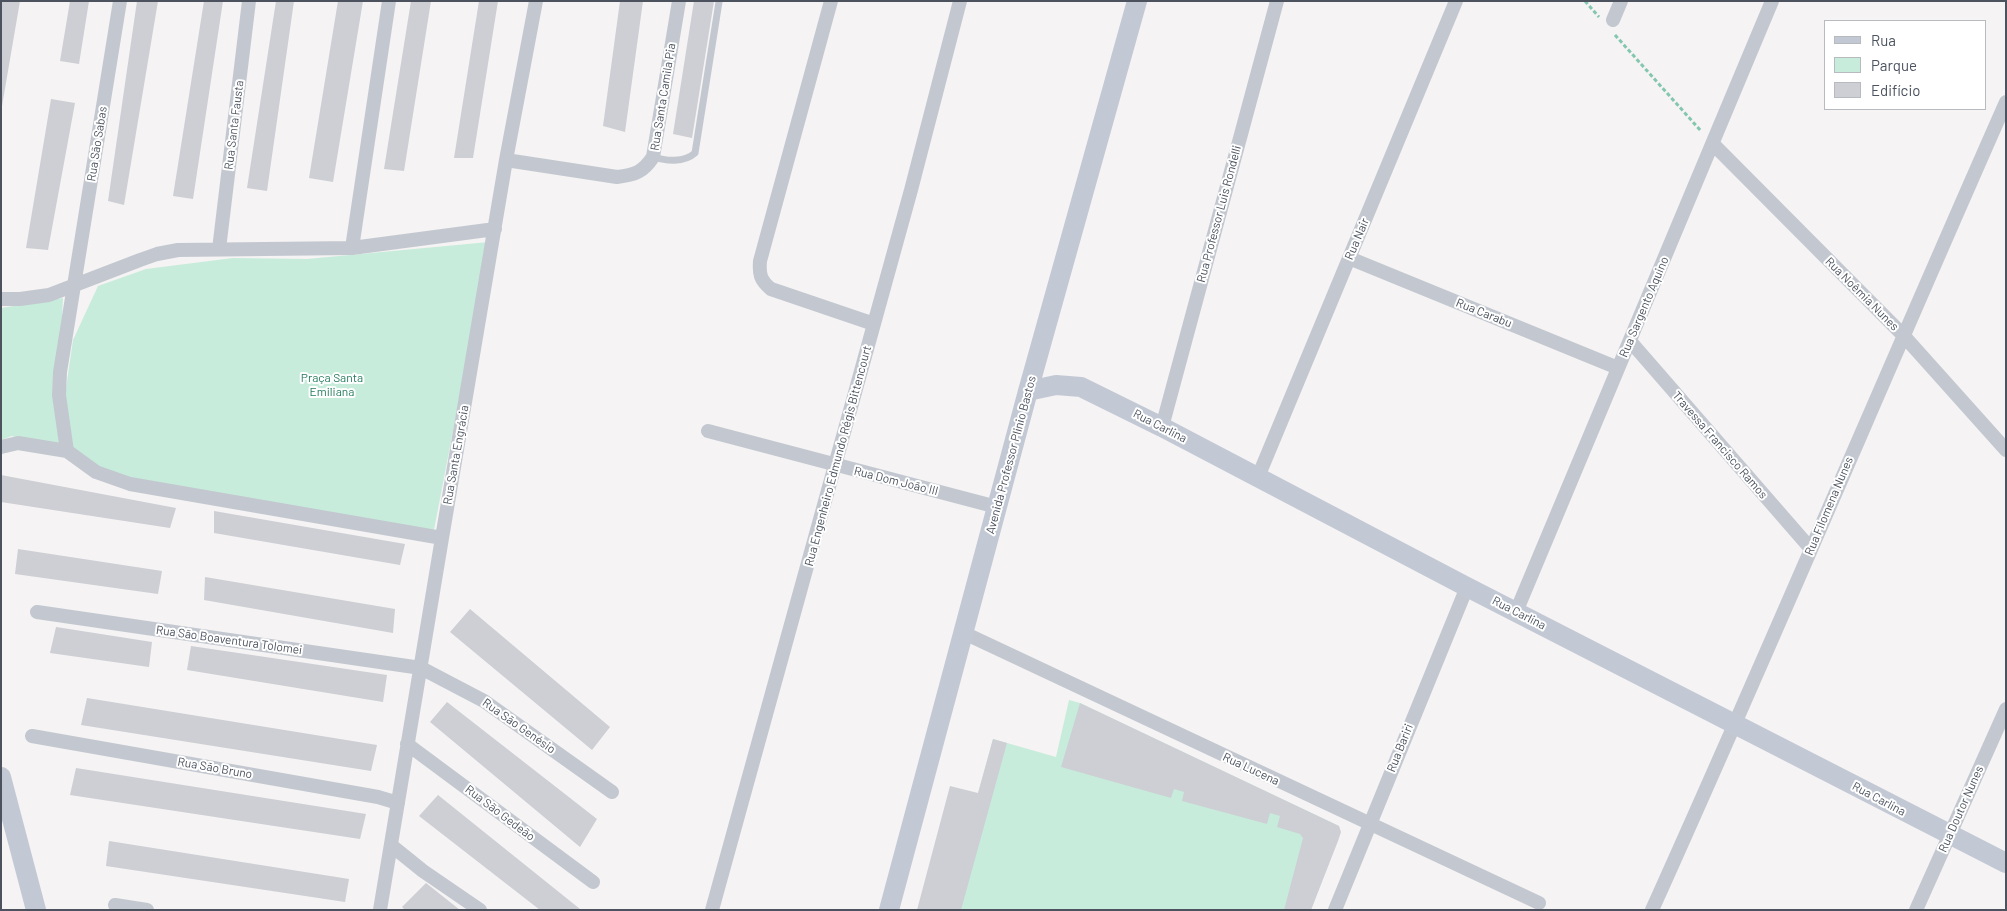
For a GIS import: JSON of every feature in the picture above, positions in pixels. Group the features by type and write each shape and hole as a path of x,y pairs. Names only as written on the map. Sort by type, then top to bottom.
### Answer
{"street":[{"name":"Rua São Sabas","path":"73,286 120,1"},
{"name":"Rua Santa Fausta","path":"219,250 249,1"},
{"path":"352,248 388,1"},
{"name":"Rua Santa Engrácia","path":"380,910 506,160 536,1"},
{"name":"Rua Santa Camila Pia","path":"506,160 617,177 640,172 653,157 678,1"},
{"path":"831,1 760,261 759,273 763,282 771,288 874,324"},
{"name":"Rua Engenheiro Edmundo Régis Bittencourt","path":"712,910 874,324 960,1"},
{"name":"Avenida Professor Plinio Bastos","path":"889,910 1028,391 1137,1"},
{"name":"Rua Professor Luis Rondelli","path":"1162,427 1277,1"},
{"name":"Rua Nair","path":"1258,477 1456,1"},
{"path":"1609,23 1621,1"},
{"name":"Rua Sargento Aquino","path":"1516,612 1772,1"},
{"name":"Rua Filomena Nunes","path":"1652,910 1736,724 1903,335 2006,102"},
{"name":"Rua Noêmia Nunes","path":"1713,144 1903,335 2006,450"},
{"path":"1,299 20,299 49,294 157,254 178,250 352,248 495,229"},
{"name":"Rua Carabu","path":"1349,258 1618,368"},
{"path":"67,451 59,395 60,372 73,286"},
{"name":"Travessa Francisco Ramos","path":"1630,341 1811,549"},
{"name":"Rua Carlina","path":"1028,391 1056,385 1081,387 1162,427 1467,587 2006,864"},
{"name":"Rua Dom João III","path":"708,431 997,507"},
{"path":"1,447 18,443 67,451 96,472 130,484 442,538"},
{"name":"Rua Bariri","path":"1336,910 1369,824 1467,587"},
{"name":"Rua São Boaventura Tolomei","path":"37,612 421,668"},
{"name":"Rua Lucena","path":"964,633 1539,903"},
{"name":"Rua São Genésio","path":"421,668 484,702 612,792"},
{"name":"Rua Doutor Nunes","path":"1916,910 2006,709"},
{"name":"Rua São Bruno","path":"32,736 398,803"},
{"name":"Rua São Gedeão","path":"407,744 593,882"},
{"path":"1,777 36,910"},
{"path":"392,846 480,910"},
{"path":"115,905 147,910"}],"lane":[{"path":"653,157 662,160 684,160 695,153 719,2"}],"path":[{"path":"1585,1 1609,23 1713,144"}],"green space":[{"name":"Praça Santa Emiliana","path":"489,242 434,530 108,475 73,448 65,395 73,340 98,286 146,269 233,258 307,259"},
{"path":"63,298 60,448 12,436 1,440 1,308"},
{"path":"1069,700 1080,703 1339,826 1340,833 1311,910 946,910 993,739 1056,757"}],"building":[{"path":"1,1 20,1 2,106 1,106"},
{"path":"70,1 89,1 79,64 60,61"},
{"path":"137,1 158,1 124,205 108,201"},
{"path":"204,1 223,1 193,199 173,196"},
{"path":"276,1 294,1 267,191 247,188"},
{"path":"338,1 363,1 333,182 309,178"},
{"path":"411,1 431,1 404,171 384,169"},
{"path":"479,1 498,1 473,158 454,158"},
{"path":"620,1 643,1 625,132 603,126"},
{"path":"694,1 714,1 692,138 673,134"},
{"path":"51,99 75,103 48,250 26,248"},
{"path":"1,475 176,508 170,528 1,502"},
{"path":"214,511 405,544 400,565 214,533"},
{"path":"18,549 162,571 158,594 15,574"},
{"path":"205,577 395,609 393,633 204,600"},
{"path":"470,609 610,727 592,750 450,632"},
{"path":"56,627 152,642 149,667 50,653"},
{"path":"191,646 387,675 383,702 187,670"},
{"path":"87,698 377,745 371,771 81,725"},
{"path":"447,702 597,819 580,847 430,722"},
{"path":"1080,703 1339,826 1341,832 1338,841 1311,910 1284,910 1303,838 1300,834 1277,827 1280,816 1270,813 1267,824 1182,801 1184,792 1174,789 1171,798 1061,767"},
{"path":"993,739 1007,743 961,910 917,910 950,786 978,793"},
{"path":"76,768 366,814 360,839 70,795"},
{"path":"438,795 580,909 540,910 419,816"},
{"path":"109,841 349,879 345,902 106,866"},
{"path":"426,883 460,910 405,910 402,907"}]}
